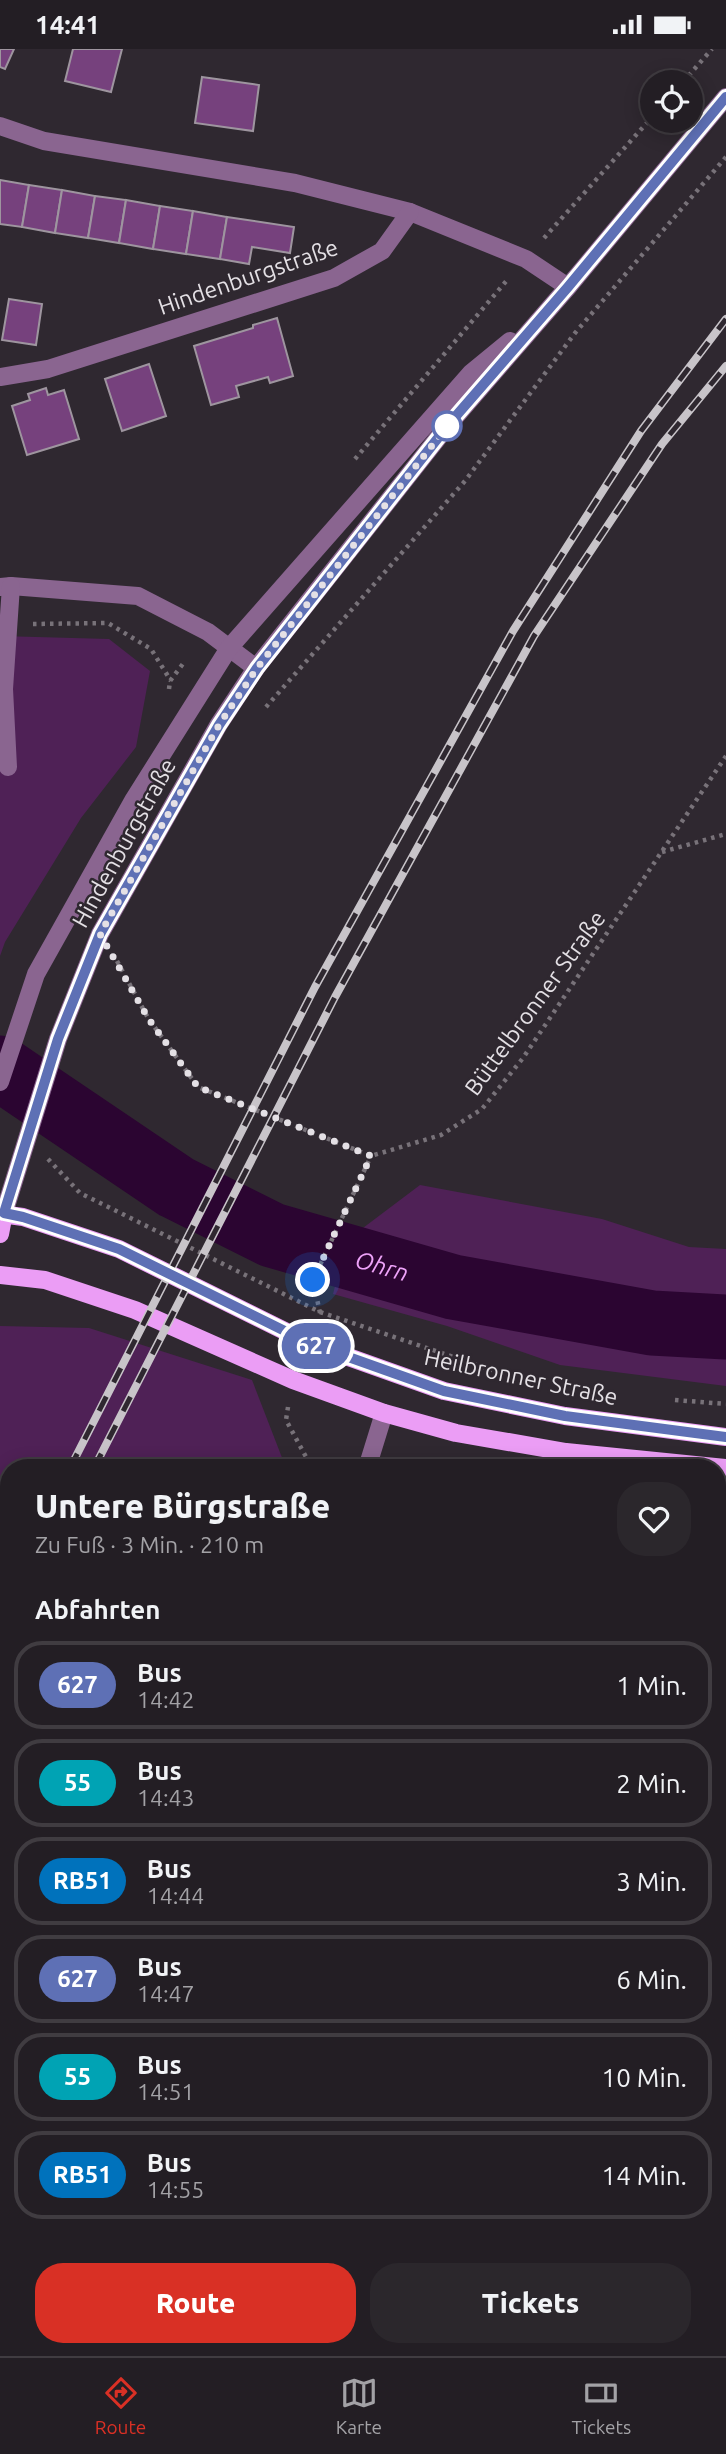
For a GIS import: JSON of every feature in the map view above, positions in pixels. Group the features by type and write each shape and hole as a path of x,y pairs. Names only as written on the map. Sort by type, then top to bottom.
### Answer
{"main road":[{"path":"0,1234 2,1213"},
{"name":"Heilbronner Straße","path":"2,1213 23,1217 119,1249 309,1343 444,1391 565,1416 726,1437"},
{"path":"0,1275 45,1280 135,1310 293,1380 384,1413 456,1433 566,1451 641,1459"}],"street":[{"name":"Hindenburgstraße","path":"2,1213 58,1039 100,934 219,725 257,668 449,424 568,287 726,97"},
{"path":"0,126 44,141 295,183 410,212 526,259 568,287"},
{"name":"Hindenburgstraße","path":"0,377 48,369 334,278 382,251 410,212"},
{"name":"Hindenburgstraße","path":"0,1082 36,974 134,799 229,648 471,373 548,310"},
{"path":"8,767 4,689 9,624 6,587 138,596 208,632 257,668"},
{"path":"370,1459 384,1413"}],"path":[{"path":"693,70 712,49"},
{"path":"265,708 465,481 575,333 726,157"},
{"path":"9,624 108,623 151,649 170,681 194,702"},
{"name":"Büttelbronner Straße","path":"371,1156 441,1135 482,1109 523,1058 726,756"},
{"path":"662,852 726,834"},
{"path":"100,934 148,1018 198,1087 371,1156 313,1280"},
{"path":"47,1158 80,1193 270,1288 320,1311 499,1372"},
{"path":"672,1400 726,1404"}],"shaded area":[{"path":"0,636 109,639 150,671 136,747 81,818 5,942 0,956"},
{"path":"420,1185 602,1219 689,1247 726,1249 726,1386 560,1365 447,1326 333,1294 347,1240"},
{"path":"0,1326 89,1328 252,1380 283,1459 0,1459"}],"building":[{"path":"0,49 14,49 5,69 0,67"},
{"path":"73,49 122,49 111,92 65,81"},
{"path":"202,77 259,85 253,131 195,123"},
{"path":"0,180 29,185 22,227 0,224"},
{"path":"29,185 62,190 55,233 22,227"},
{"path":"62,190 95,196 88,238 55,233"},
{"path":"95,196 126,200 119,243 88,238"},
{"path":"126,200 160,206 153,249 119,243"},
{"path":"160,206 193,211 186,254 153,249"},
{"path":"193,211 227,217 220,259 186,254"},
{"path":"227,217 294,227 290,253 252,247 249,264 220,259"},
{"path":"9,299 42,304 36,345 2,340"},
{"path":"277,318 293,376 270,383 268,377 236,386 239,397 211,405 194,346"},
{"path":"149,364 166,416 122,431 105,379"},
{"path":"46,388 48,395 64,390 79,439 27,455 12,406 30,400 28,394"}],"waterway":[{"name":"Ohrn","path":"0,1068 176,1187 272,1235 453,1287 652,1323 726,1327"}],"railway":[{"path":"75,1459 315,987 513,631 641,431 726,319"},
{"path":"99,1459 335,997 534,636 662,444 726,366"}],"bus line":[{"name":"627","path":"726,97 568,287 449,424 257,668 219,725 100,934 58,1039 4,1213 119,1249 309,1343 444,1391 565,1416 726,1437"}],"route":[{"path":"313,1280 371,1156 198,1087 148,1018 100,934 219,725 257,668 449,424 447,426"}]}
